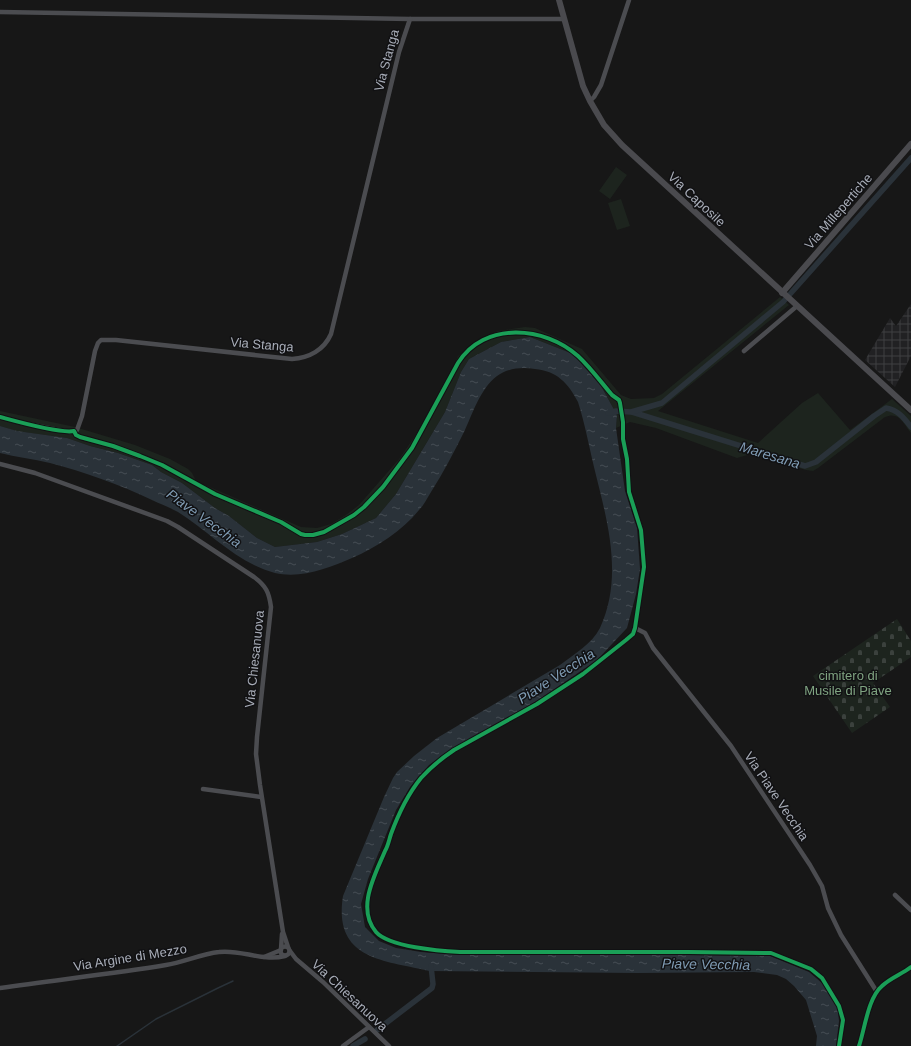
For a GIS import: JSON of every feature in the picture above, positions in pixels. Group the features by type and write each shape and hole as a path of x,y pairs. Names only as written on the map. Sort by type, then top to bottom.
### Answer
{"street":[{"name":"Via Caposile","path":"559,0 583,86 604,125 622,145 911,410"},
{"path":"590,101 601,85 628,0"},
{"name":"Via Stanga","path":"0,12 410,19 564,19"},
{"name":"Via Stanga","path":"0,416 22,423 70,432 77,430 82,416 96,347 101,340 108,339 292,359 304,358 327,343 331,334 398,52 410,19"},
{"name":"Via Millepertiche","path":"784,294 911,144"},
{"path":"744,351 797,306"},
{"name":"Via Chiesanuova","path":"0,464 35,473 167,521 254,577 266,588 270,596 271,607 256,745 261,797 283,932 289,949 296,960"},
{"name":"Via Piave Vecchia","path":"635,628 645,633 653,648 731,746 822,886 828,908 842,935 877,992"},
{"path":"203,789 261,797"},
{"path":"895,895 911,910"},
{"name":"Via Chiesanuova","path":"281,950 283,932"},
{"path":"263,958 281,950 284,947 289,949 286,956 282,954 281,950"},
{"name":"Via Argine di Mezzo","path":"0,988 173,964 217,952 229,951 263,958 286,956"},
{"name":"Via Chiesanuova","path":"286,956 296,960 323,982 389,1046"},
{"path":"859,1046 869,1008 877,992 881,986 911,967"},
{"path":"343,1046 370,1027"}],"shaded area":[{"path":"911,304 911,356 895,387 865,360 890,318 896,326"}],"green space":[{"path":"616,167 627,175 610,199 599,191"},
{"path":"621,199 630,226 617,230 608,203"},
{"path":"780,297 789,305 658,411 758,443 802,403 818,393 850,430 892,399 911,416 911,433 903,422 897,417 885,417 813,471 751,454 737,458 656,428 630,422 616,428 617,415 601,386 573,354 530,337 501,342 469,359 461,372 445,412 396,494 376,518 342,534 317,542 275,547 257,538 182,483 161,472 152,465 67,438 16,431 0,426 0,411 75,427 135,445 170,459 188,469 196,481 301,527 317,528 331,524 359,505 400,458 417,433 448,380 458,356 480,339 498,331 525,327 535,328 582,349 621,395 631,399 654,398 662,394"},
{"name":"cimitero di Musile di Piave","path":"897,619 911,641 911,657 873,683 890,707 852,733 813,676"}],"water":[{"name":"Piave Vecchia","path":"530,337 573,354 601,386 617,415 616,428 625,491 637,528 640,569 636,594 627,628 597,660 538,700 443,755 429,765 410,787 396,810 368,879 361,904 365,927 379,941 396,948 421,952 462,955 603,954 770,956 809,972 823,984 837,1006 839,1021 836,1046 816,1046 817,1036 806,1000 786,979 777,975 754,972 637,973 430,971 396,964 366,953 354,945 346,933 342,917 343,896 384,797 397,772 437,738 560,665 587,644 597,634 600,628 607,608 611,588 611,548 608,528 578,402 566,384 556,375 543,370 525,368 510,370 497,376 481,394 464,432 444,470 424,504 412,518 397,532 380,544 361,554 315,572 305,574 295,575 275,573 248,562 236,555 178,512 140,494 89,474 50,463 0,453 0,426 17,431 67,438 152,465 161,472 182,483 257,538 275,547 317,542 342,534 376,518 396,494 445,412 461,372 469,359 501,342"}],"waterway":[{"path":"608,413 616,411 631,412 662,403 783,302 911,158"},
{"name":"Maresana","path":"632,412 805,466 816,462 886,408 897,413 911,427"},
{"path":"377,1030 432,988 431,966"},
{"path":"117,1046 156,1019 233,981"},
{"path":"353,1046 365,1039"}],"cycle path":[{"path":"0,417 48,429 74,431 76,435 80,437 113,446 162,465 215,494 281,522 301,534 313,535 324,532 354,515 383,487 412,448 458,363 469,349 483,340 499,334 515,332 532,334 549,339 564,346 578,356 612,395 619,400 620,403 623,422 623,439 627,459 629,492 641,530 644,567 633,634 583,674 537,704 454,750 421,778 400,812 372,881 367,902 370,923 376,932 383,937 403,945 460,952 771,953 811,969 822,978 839,1006 843,1020 839,1046"},
{"path":"859,1046 870,1006 877,991 889,981 911,967"}]}
